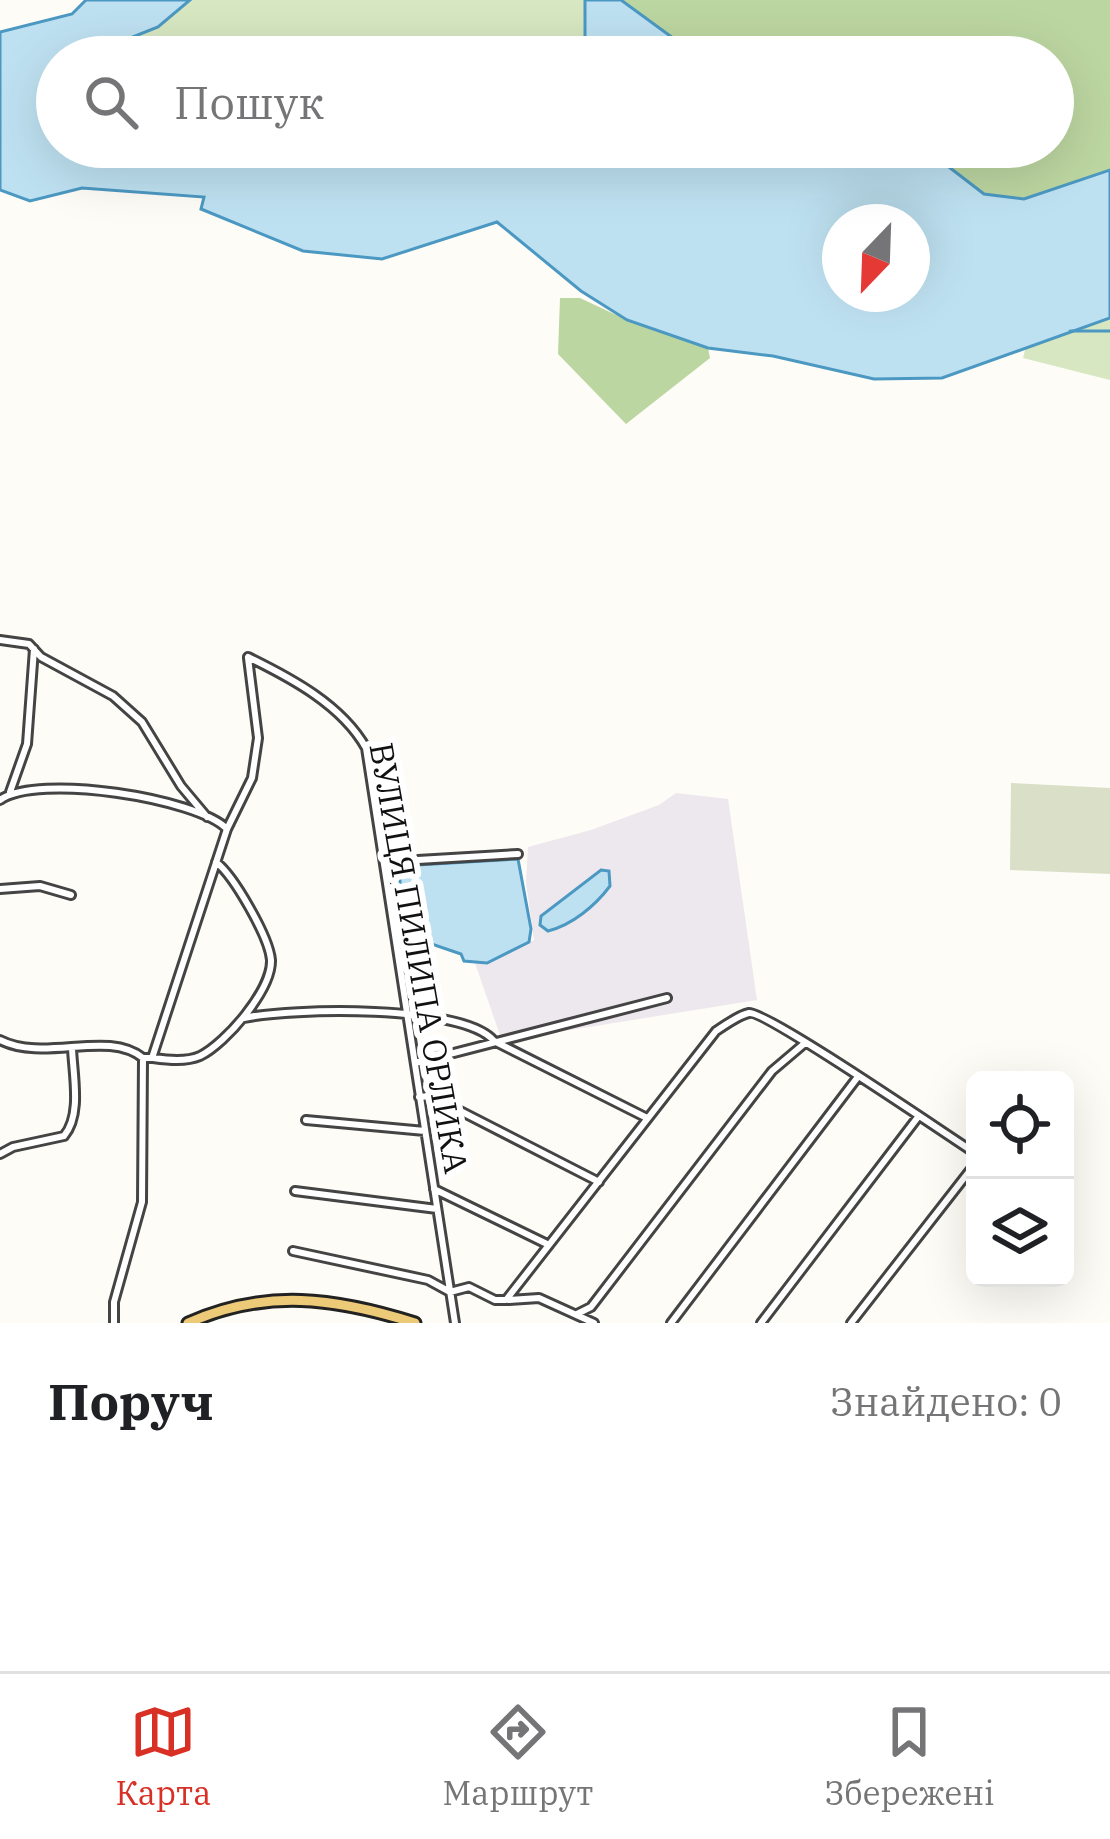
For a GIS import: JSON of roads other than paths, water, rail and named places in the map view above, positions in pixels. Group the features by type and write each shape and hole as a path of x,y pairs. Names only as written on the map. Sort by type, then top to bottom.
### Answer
{"main road":[{"path":"188,1323 238,1304 282,1298 345,1303 416,1323"}],"street":[{"path":"0,640 21,641 112,696 142,722 181,786 207,817 227,830 148,1058 142,1202 113,1302 114,1323"},
{"path":"10,792 27,744 34,649"},
{"name":"ВУЛИЦЯ ПИЛИПА ОРЛИКА","path":"227,830 256,760 258,738 248,657 279,672 342,716 366,748 455,1323"},
{"path":"0,800 10,792 49,787 91,789 207,817"},
{"path":"383,862 518,854"},
{"path":"0,1040 31,1050 125,1046 148,1058 197,1057 244,1018 265,982 271,955 237,886 216,862"},
{"path":"0,889 40,886 71,895"},
{"path":"414,1064 668,998"},
{"path":"244,1018 273,1012 407,1014 487,1033 494,1041 649,1119"},
{"path":"506,1300 716,1030 750,1012 762,1014 966,1147"},
{"path":"577,1314 591,1307 666,1214 772,1071 806,1042"},
{"path":"0,1154 64,1136 69,1130 74,1117 72,1048"},
{"path":"671,1323 857,1078"},
{"path":"419,1097 431,1096 599,1182"},
{"path":"761,1323 918,1117"},
{"path":"306,1120 425,1131"},
{"path":"851,1323 966,1176"},
{"path":"434,1189 549,1245"},
{"path":"295,1190 437,1209"},
{"path":"293,1251 428,1280 450,1292 469,1287 495,1300 539,1298 594,1323"}],"water":[{"path":"86,0 190,0 158,27 135,36 36,36 36,168 950,168 984,194 1024,199 1110,170 1110,318 942,378 874,379 773,356 708,348 627,320 581,291 497,222 382,259 303,251 201,209 204,197 82,188 30,201 0,190 0,32 72,14"},
{"path":"585,0 621,0 670,36 585,36"},
{"path":"518,859 531,929 529,942 487,963 464,961 461,954 414,938 407,926 408,915 400,906 400,866"},
{"path":"601,870 609,871 610,886 590,907 557,928 548,931 540,925 541,916"}],"waterway":[{"path":"1070,331 1110,331"}]}
